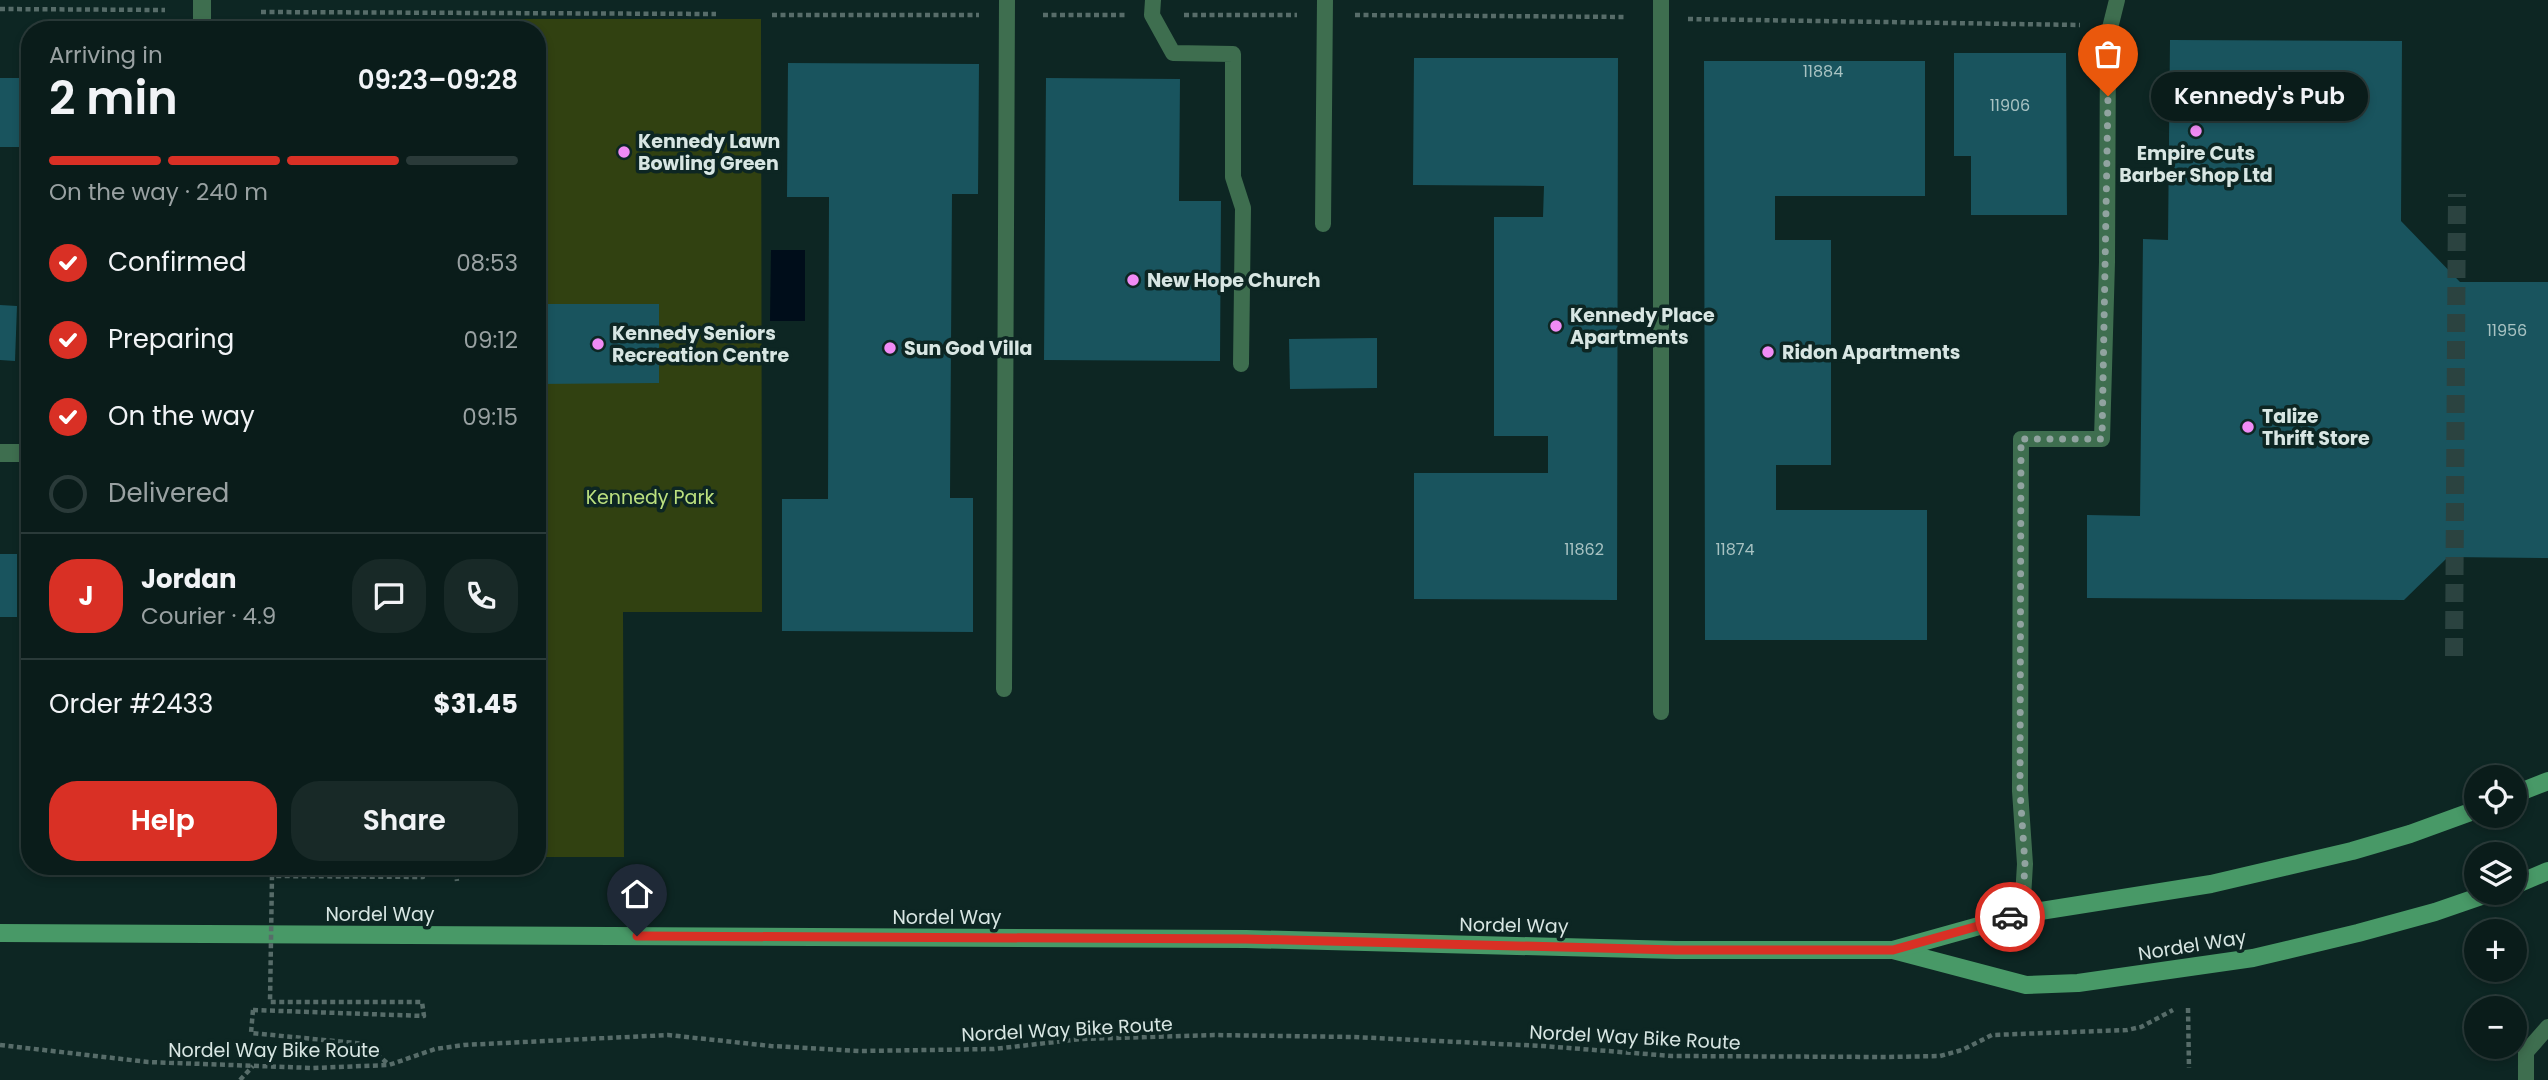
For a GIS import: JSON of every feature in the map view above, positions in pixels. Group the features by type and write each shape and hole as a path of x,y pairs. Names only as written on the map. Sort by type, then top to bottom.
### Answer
{"main road":[{"path":"2527,789 2548,781"},
{"name":"Nordel Way","path":"1893,950 2022,914 2211,884 2387,841 2464,814"},
{"path":"2527,880 2548,871"},
{"name":"Nordel Way","path":"0,933 1232,939 1676,950 1893,950 2026,985 2078,983 2253,958 2371,930 2464,901"}],"street":[{"path":"202,0 202,21"},
{"path":"0,453 21,453"}],"lane":[{"path":"1004,689 1007,0"},
{"path":"1153,0 1152,15 1173,53 1233,54 1233,177 1243,208 1241,364"},
{"path":"1323,224 1325,0"},
{"path":"1661,0 1661,712"},
{"path":"2022,914 2025,864 2020,791 2021,439 2102,439 2107,262 2108,36 2117,0"},
{"path":"2526,1080 2526,1052 2548,1027"}],"path":[{"path":"0,9 165,10"},
{"path":"261,12 716,14"},
{"path":"772,15 979,15"},
{"path":"1043,15 1134,15"},
{"path":"1183,15 1302,15"},
{"path":"1354,15 1627,17"},
{"path":"1684,19 2080,26"},
{"path":"389,1065 366,1044 251,1033 253,1010 424,1016 422,1002 270,1002 272,876 423,875"},
{"path":"456,875 457,881"},
{"path":"2188,1008 2189,1068"},
{"name":"Nordel Way Bike Route","path":"0,1045 148,1062 313,1068 389,1065 435,1049 464,1045 668,1035 860,1051 994,1049 1082,1039 1214,1035 1353,1037 1543,1045 1672,1056 1940,1056 1962,1050 1992,1035 2127,1030 2141,1027 2174,1010"},
{"path":"240,1080 253,1066"}],"green space":[{"name":"Kennedy Park","path":"761,19 762,612 623,612 624,857 546,857 546,21 262,21"}],"water":[{"path":"771,250 805,250 805,321 770,321"}],"building":[{"path":"2170,40 2402,41 2401,221 2460,282 2548,282 2548,558 2448,557 2404,600 2087,598 2087,515 2140,516 2143,239 2168,240"},
{"path":"1954,53 2066,53 2067,215 1971,215 1971,156 1954,156"},
{"name":"Kennedy Place Apartments","path":"1414,58 1618,58 1617,600 1414,599 1414,473 1548,473 1548,436 1494,436 1494,217 1543,217 1544,186 1413,185"},
{"name":"Ridon Apartments","path":"1704,61 1925,61 1925,196 1775,196 1775,240 1831,240 1831,465 1776,465 1776,510 1927,510 1927,640 1705,640"},
{"name":"Sun God Villa","path":"788,63 979,64 978,194 952,194 950,498 973,498 973,632 782,631 782,499 828,499 829,197 787,197"},
{"path":"0,78 20,78 19,147 0,147"},
{"name":"New Hope Church","path":"1046,78 1180,79 1179,201 1221,201 1220,361 1044,360"},
{"name":"Kennedy Seniors Recreation Centre","path":"546,304 659,304 659,383 546,384"},
{"path":"0,305 17,306 15,361 0,360"},
{"path":"1377,338 1377,388 1290,389 1289,339"},
{"path":"0,554 17,554 17,617 0,617"}],"tunnel":[{"path":"2454,656 2457,194"}],"way so far":[{"path":"2010,917 2022,914 2025,864 2020,791 2021,439 2102,439 2108,96"}],"place":[{"name":"Kennedy's Pub","path":"2108,96"},
{"name":"Empire Cuts Barber Shop Ltd","path":"2196,131"},
{"name":"Kennedy Lawn Bowling Green","path":"624,152"},
{"name":"New Hope Church","path":"1133,280"},
{"name":"Kennedy Place Apartments","path":"1556,326"},
{"name":"Kennedy Seniors Recreation Centre","path":"598,344"},
{"name":"Sun God Villa","path":"890,348"},
{"name":"Ridon Apartments","path":"1768,352"},
{"name":"Talize Thrift Store","path":"2248,427"}],"route":[{"path":"637,936 1246,939 1676,950 1893,950 2010,917"}]}
